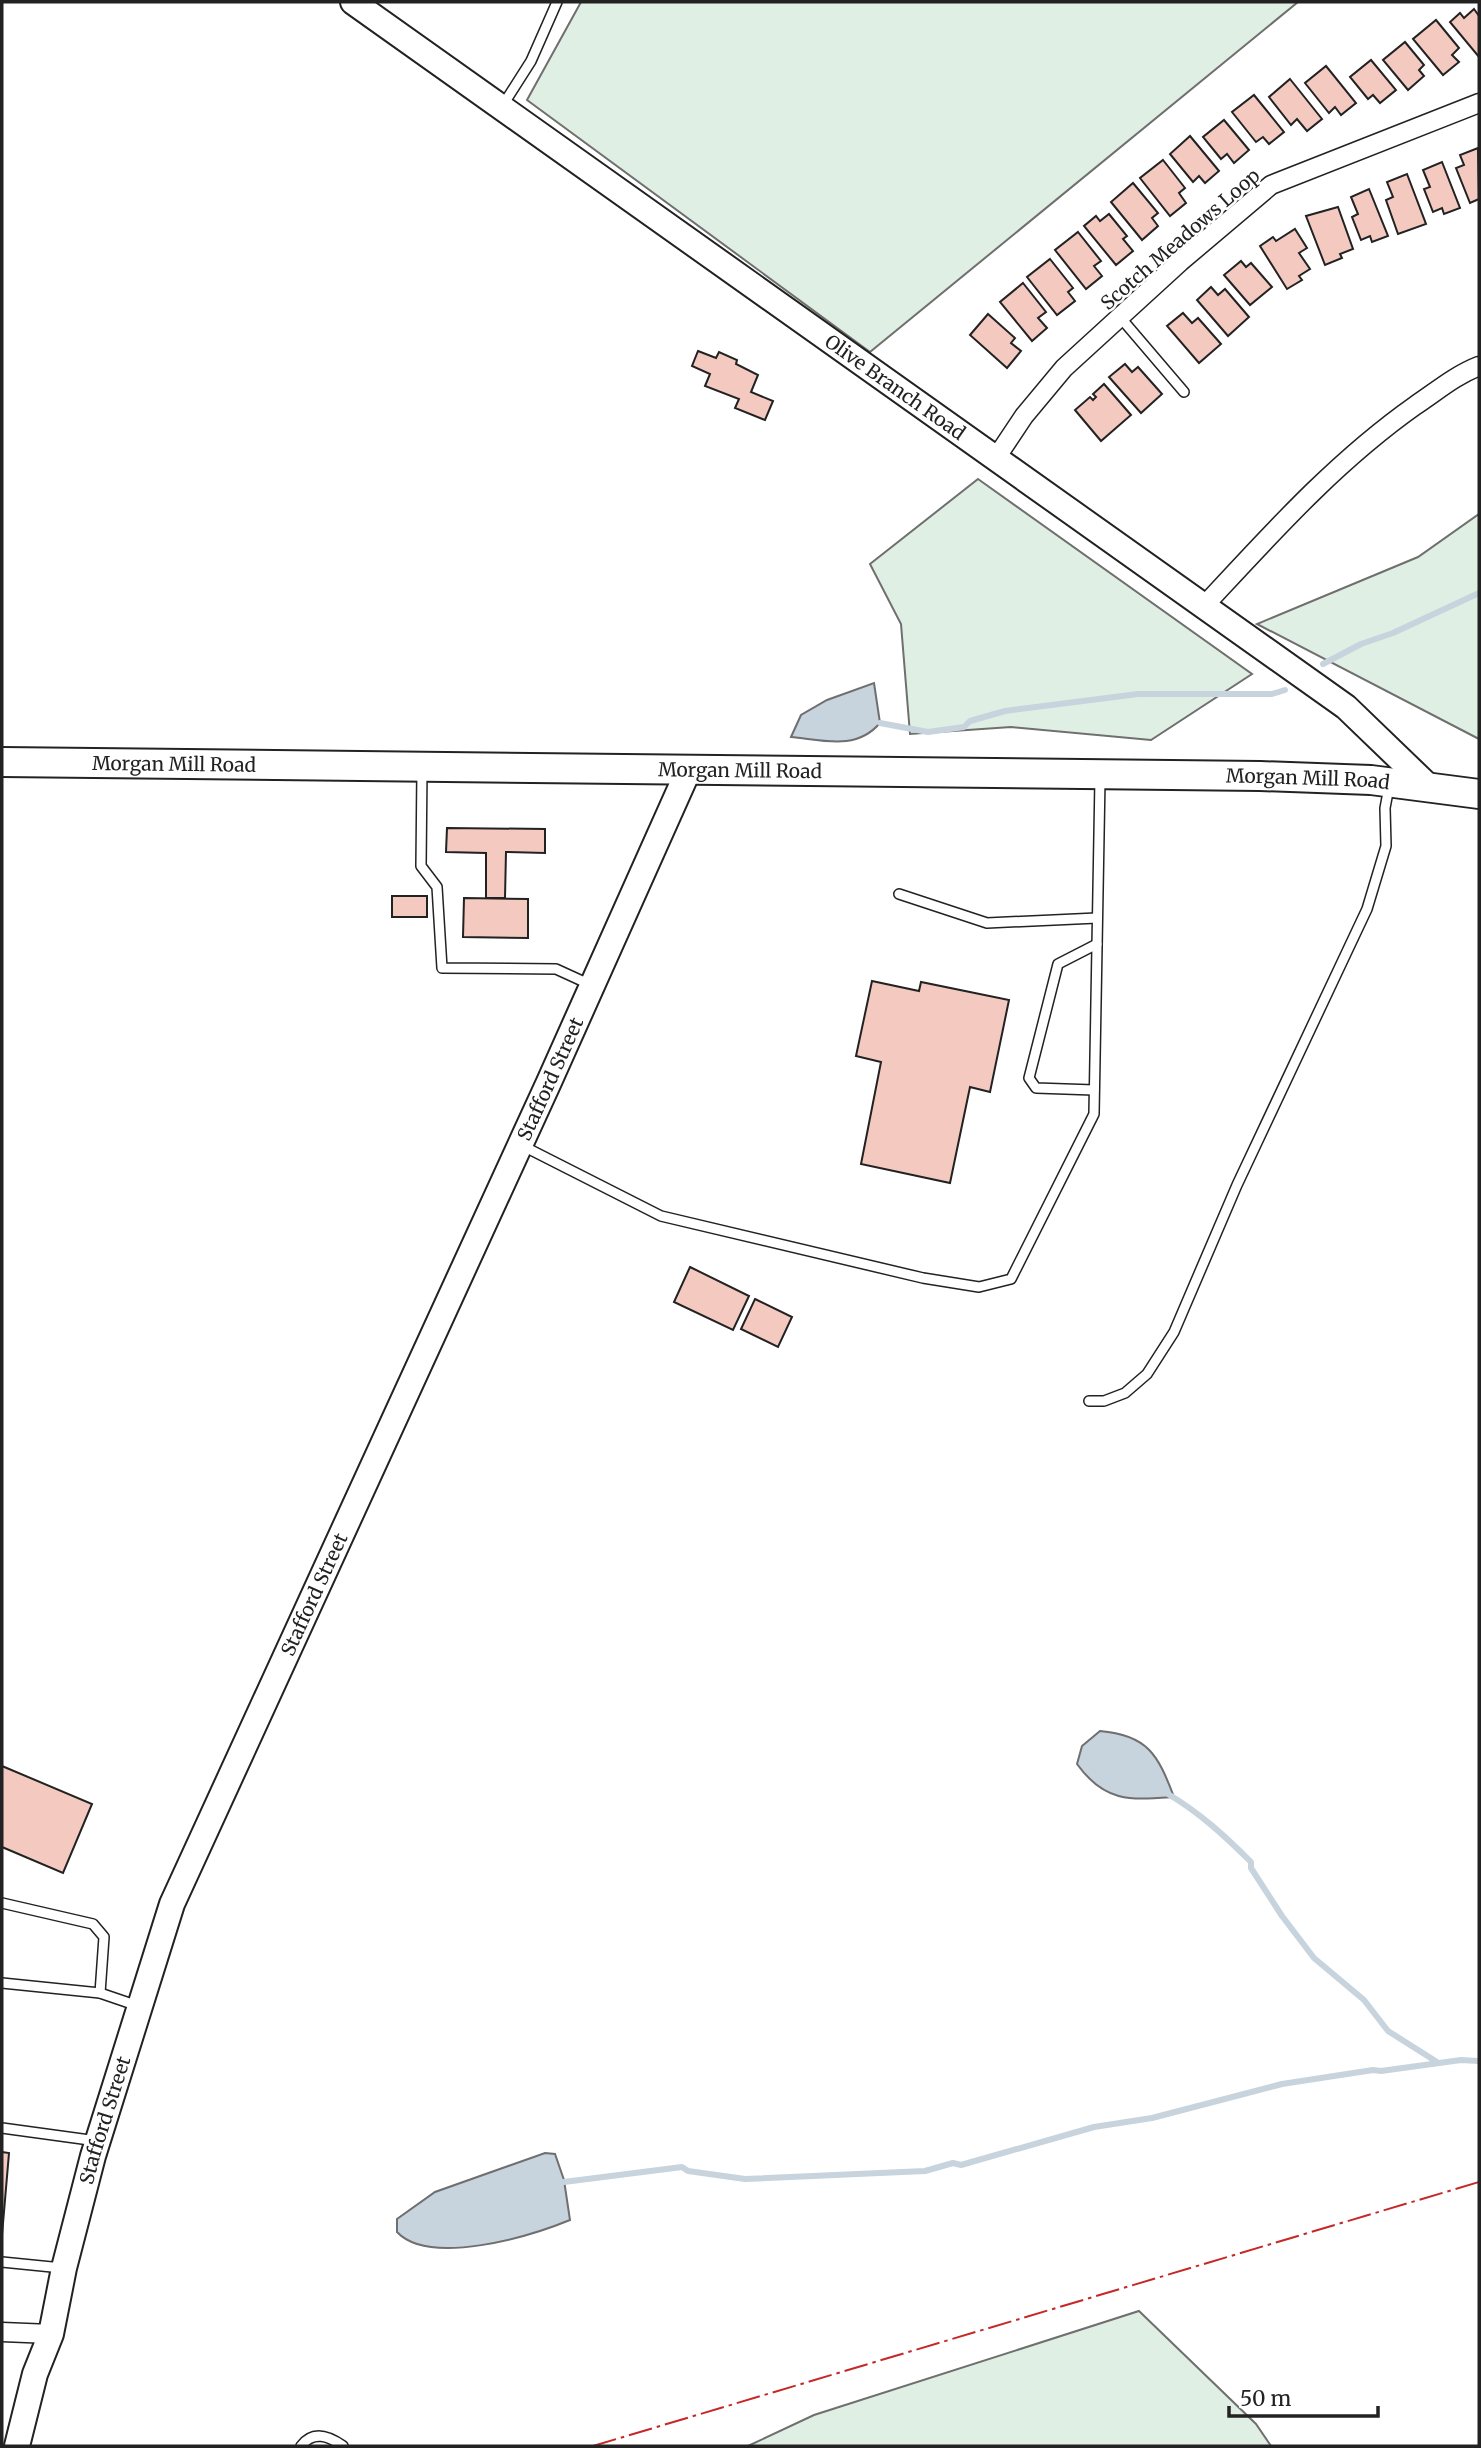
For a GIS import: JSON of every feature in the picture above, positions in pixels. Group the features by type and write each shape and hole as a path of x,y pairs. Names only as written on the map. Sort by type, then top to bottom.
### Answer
{"main road":[{"name":"Morgan Mill Road","path":"2,762 1315,777 1390,782 1479,794"}],"street":[{"name":"Olive Branch Road","path":"353,2 1346,707 1428,786"},
{"name":"Scotch Meadows Loop","path":"996,458 1024,416 1065,368 1119,317 1271,185 1479,103"},
{"path":"1203,606 1322,479 1403,415 1462,373 1479,366"},
{"name":"Stafford Street","path":"17,2446 35,2374 51,2334 64,2269 97,2141 172,1904 689,769"},
{"path":"2,2332 51,2334"}],"lane":[{"path":"502,106 531,61 557,2"},
{"path":"1119,317 1184,392"},
{"path":"422,766 421,866 437,887 442,968 556,969 592,986"},
{"path":"520,1145 661,1216 795,1250 979,1287 1011,1279 1094,1114 1100,774"},
{"path":"1089,1401 1104,1401 1125,1394 1147,1374 1174,1332 1237,1185 1367,909 1386,846 1385,808 1390,782"},
{"path":"899,894 987,923 1097,918"},
{"path":"1094,1090 1036,1088 1029,1078 1058,964 1097,944"},
{"path":"2,1903 93,1924 104,1937 100,1993"},
{"path":"2,1983 100,1993 139,2007"},
{"path":"2,2128 97,2141"},
{"path":"2,2262 64,2269"},
{"path":"301,2446 306,2439 316,2436 331,2437 343,2446"}],"green space":[{"path":"581,2 1298,2 870,352 527,100"},
{"path":"978,479 1252,674 1151,740 1011,727 910,734 901,624 870,564"},
{"path":"1479,514 1479,739 1257,624 1418,557"},
{"path":"1139,2311 1256,2424 1271,2446 748,2446 814,2415"}],"shaded area":[{"path":"874,683 880,723 871,732 850,741 838,742 791,737 801,715 827,700"},
{"path":"1100,1731 1130,1737 1149,1750 1174,1797 1145,1799 1120,1796 1098,1786 1087,1777 1077,1764 1082,1746"},
{"path":"545,2153 555,2154 564,2180 570,2220 507,2240 456,2248 432,2247 412,2242 397,2232 397,2219 435,2192"}],"building":[{"path":"1474,9 1479,16 1479,57 1450,22 1460,13 1464,18"},
{"path":"1436,20 1459,48 1452,55 1459,62 1443,75 1413,39"},
{"path":"1405,42 1424,65 1419,70 1424,76 1408,90 1383,60"},
{"path":"1371,60 1396,90 1380,103 1373,95 1368,99 1350,77"},
{"path":"1326,66 1356,103 1341,115 1335,107 1329,113 1305,83"},
{"path":"1290,79 1322,119 1307,131 1297,119 1291,125 1269,97"},
{"path":"1254,95 1284,132 1269,144 1263,137 1256,142 1232,112"},
{"path":"1224,120 1249,150 1234,163 1227,154 1221,159 1203,137"},
{"path":"1190,136 1219,171 1205,183 1199,176 1193,182 1170,154"},
{"path":"1478,148 1479,199 1470,203 1456,168 1464,165 1460,155"},
{"path":"1163,160 1185,188 1179,193 1186,203 1170,216 1140,178"},
{"path":"1442,162 1460,208 1444,214 1442,208 1433,212 1424,189 1430,187 1423,170"},
{"path":"1407,174 1426,224 1398,234 1386,200 1393,197 1387,182"},
{"path":"1133,183 1158,213 1152,218 1158,226 1142,240 1111,202"},
{"path":"1369,189 1388,236 1372,242 1370,236 1361,240 1352,217 1358,214 1351,197"},
{"path":"1338,207 1353,249 1340,254 1342,258 1325,265 1306,216"},
{"path":"1109,214 1127,236 1123,239 1133,251 1116,265 1084,226 1096,216 1100,221"},
{"path":"1295,229 1307,248 1299,253 1310,269 1299,276 1302,280 1287,289 1260,246 1273,237 1276,241"},
{"path":"1078,232 1101,261 1094,266 1102,276 1086,289 1055,250"},
{"path":"1050,259 1073,288 1068,292 1075,301 1057,315 1027,277"},
{"path":"1241,261 1246,267 1251,263 1272,287 1250,305 1224,275"},
{"path":"1023,283 1046,312 1038,318 1047,328 1032,341 1000,302"},
{"path":"1211,287 1218,295 1225,289 1249,317 1228,336 1197,300"},
{"path":"1183,313 1192,323 1198,318 1221,344 1199,363 1167,326"},
{"path":"988,314 1015,338 1011,343 1021,351 1007,368 970,335"},
{"path":"698,351 716,358 719,352 737,360 736,364 758,375 751,392 773,401 765,420 735,408 739,399 705,386 710,374 692,366"},
{"path":"1125,364 1132,372 1138,367 1162,394 1141,413 1109,377"},
{"path":"1104,384 1131,415 1101,441 1075,410 1090,397 1093,400 1096,397 1093,394"},
{"path":"447,828 545,829 545,853 506,852 505,898 486,898 486,853 446,852"},
{"path":"392,896 427,896 427,917 392,917"},
{"path":"464,898 528,899 528,938 463,937"},
{"path":"872,981 919,991 921,982 1009,1000 990,1092 970,1087 950,1183 861,1164 881,1062 856,1056"},
{"path":"690,1267 749,1296 733,1330 674,1302"},
{"path":"755,1299 792,1317 778,1347 741,1329"},
{"path":"2,1766 92,1804 63,1873 2,1847"},
{"path":"2,2152 9,2153 2,2235"}],"waterway":[{"path":"1323,664 1361,644 1393,633 1479,593"},
{"path":"880,723 928,732 964,727 970,721 1005,711 1138,694 1272,694 1285,690"},
{"path":"1168,1794 1212,1825 1251,1862 1251,1868 1282,1916 1314,1958 1364,2000 1388,2031 1437,2062"},
{"path":"556,2183 682,2167 688,2171 745,2179 925,2171 953,2163 961,2165 1094,2127 1152,2118 1282,2084 1373,2070 1461,2060 1479,2061"}],"power":[{"path":"593,2446 1479,2182"}]}
